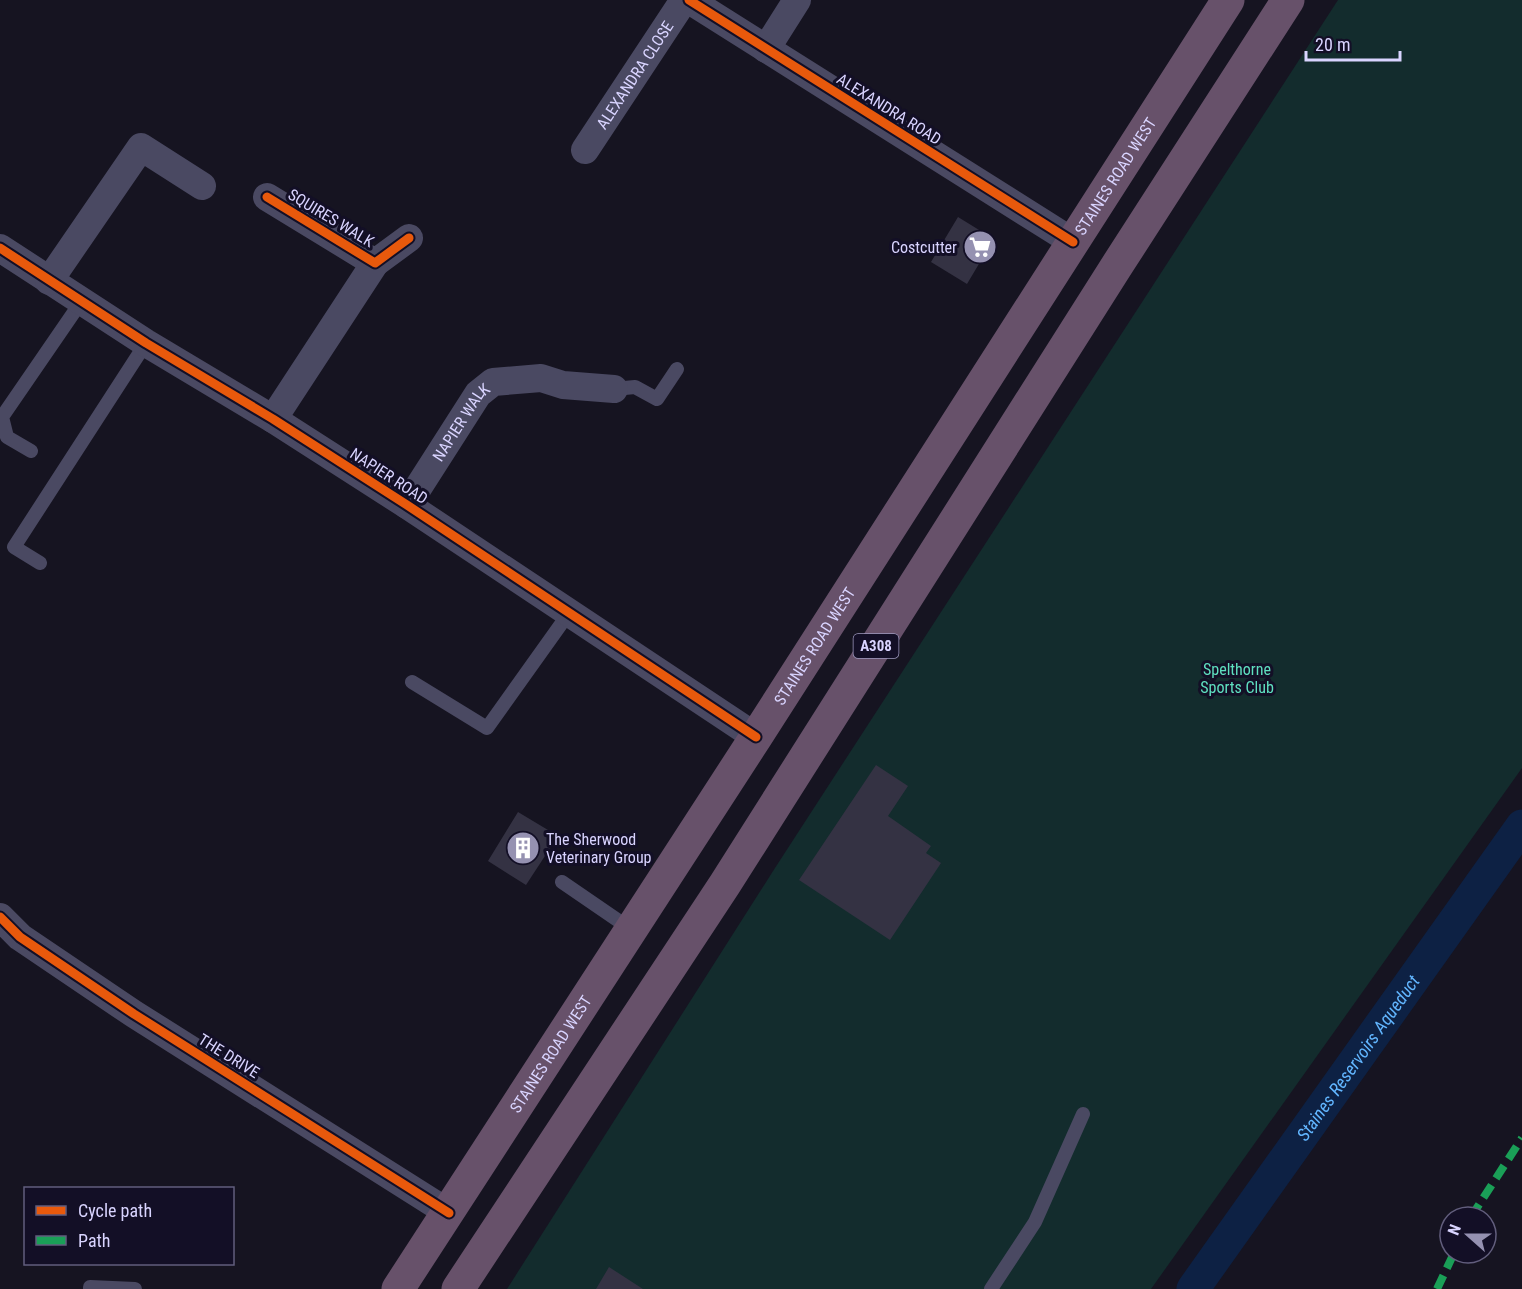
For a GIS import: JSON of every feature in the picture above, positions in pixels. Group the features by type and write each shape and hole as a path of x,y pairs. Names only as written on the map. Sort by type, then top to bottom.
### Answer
{"highway":[{"name":"STAINES ROAD WEST","path":"398,1289 632,930 1228,0"},
{"name":"A308","path":"458,1289 725,884 1288,0"}],"street":[{"name":"ALEXANDRA CLOSE","path":"585,150 684,0"},
{"name":"ALEXANDRA ROAD","path":"689,0 1074,242"},
{"path":"766,49 797,0"},
{"path":"49,281 141,147 202,186"},
{"name":"SQUIRES WALK","path":"267,197 375,263"},
{"name":"SQUIRES WALK","path":"273,419 375,263 409,238"},
{"name":"NAPIER ROAD","path":"0,248 81,302 273,419 406,505 756,737"},
{"name":"NAPIER WALK","path":"406,505 478,394 493,382 541,378 563,384 614,389"},
{"name":"THE DRIVE","path":"0,917 20,937 134,1014 448,1213"}],"lane":[{"path":"31,451 7,437 2,417 81,302"},
{"path":"40,563 14,547 146,343"},
{"path":"614,389 635,387 657,399 677,369"},
{"path":"412,682 488,728 569,613"},
{"path":"562,882 632,930"},
{"path":"991,1289 1035,1222 1083,1114"},
{"path":"90,1289 135,1289"}],"green space":[{"name":"Spelthorne Sports Club","path":"1338,0 1522,0 1522,768 1151,1289 507,1289 775,868"}],"building":[{"path":"958,217 984,233 989,247 967,284 931,262"},
{"path":"876,765 908,786 888,816 931,846 926,853 941,863 890,940 799,880"},
{"name":"The Sherwood Veterinary Group","path":"518,812 558,836 526,885 488,861"},
{"path":"609,1267 643,1289 596,1289"}],"waterway":[{"name":"Staines Reservoirs Aqueduct","path":"1193,1289 1522,826"}],"marked path":[{"path":"1479,1205 1522,1138"},
{"path":"1437,1289 1448,1265"}],"cycle path":[{"path":"689,0 1073,242"},
{"path":"267,197 375,263 409,238"},
{"path":"0,248 146,343 273,419 407,505 756,737"},
{"path":"0,917 20,937 134,1014 449,1213"}],"place":[{"name":"Costcutter","path":"980,247"},
{"name":"The Sherwood Veterinary Group","path":"523,848"}]}
